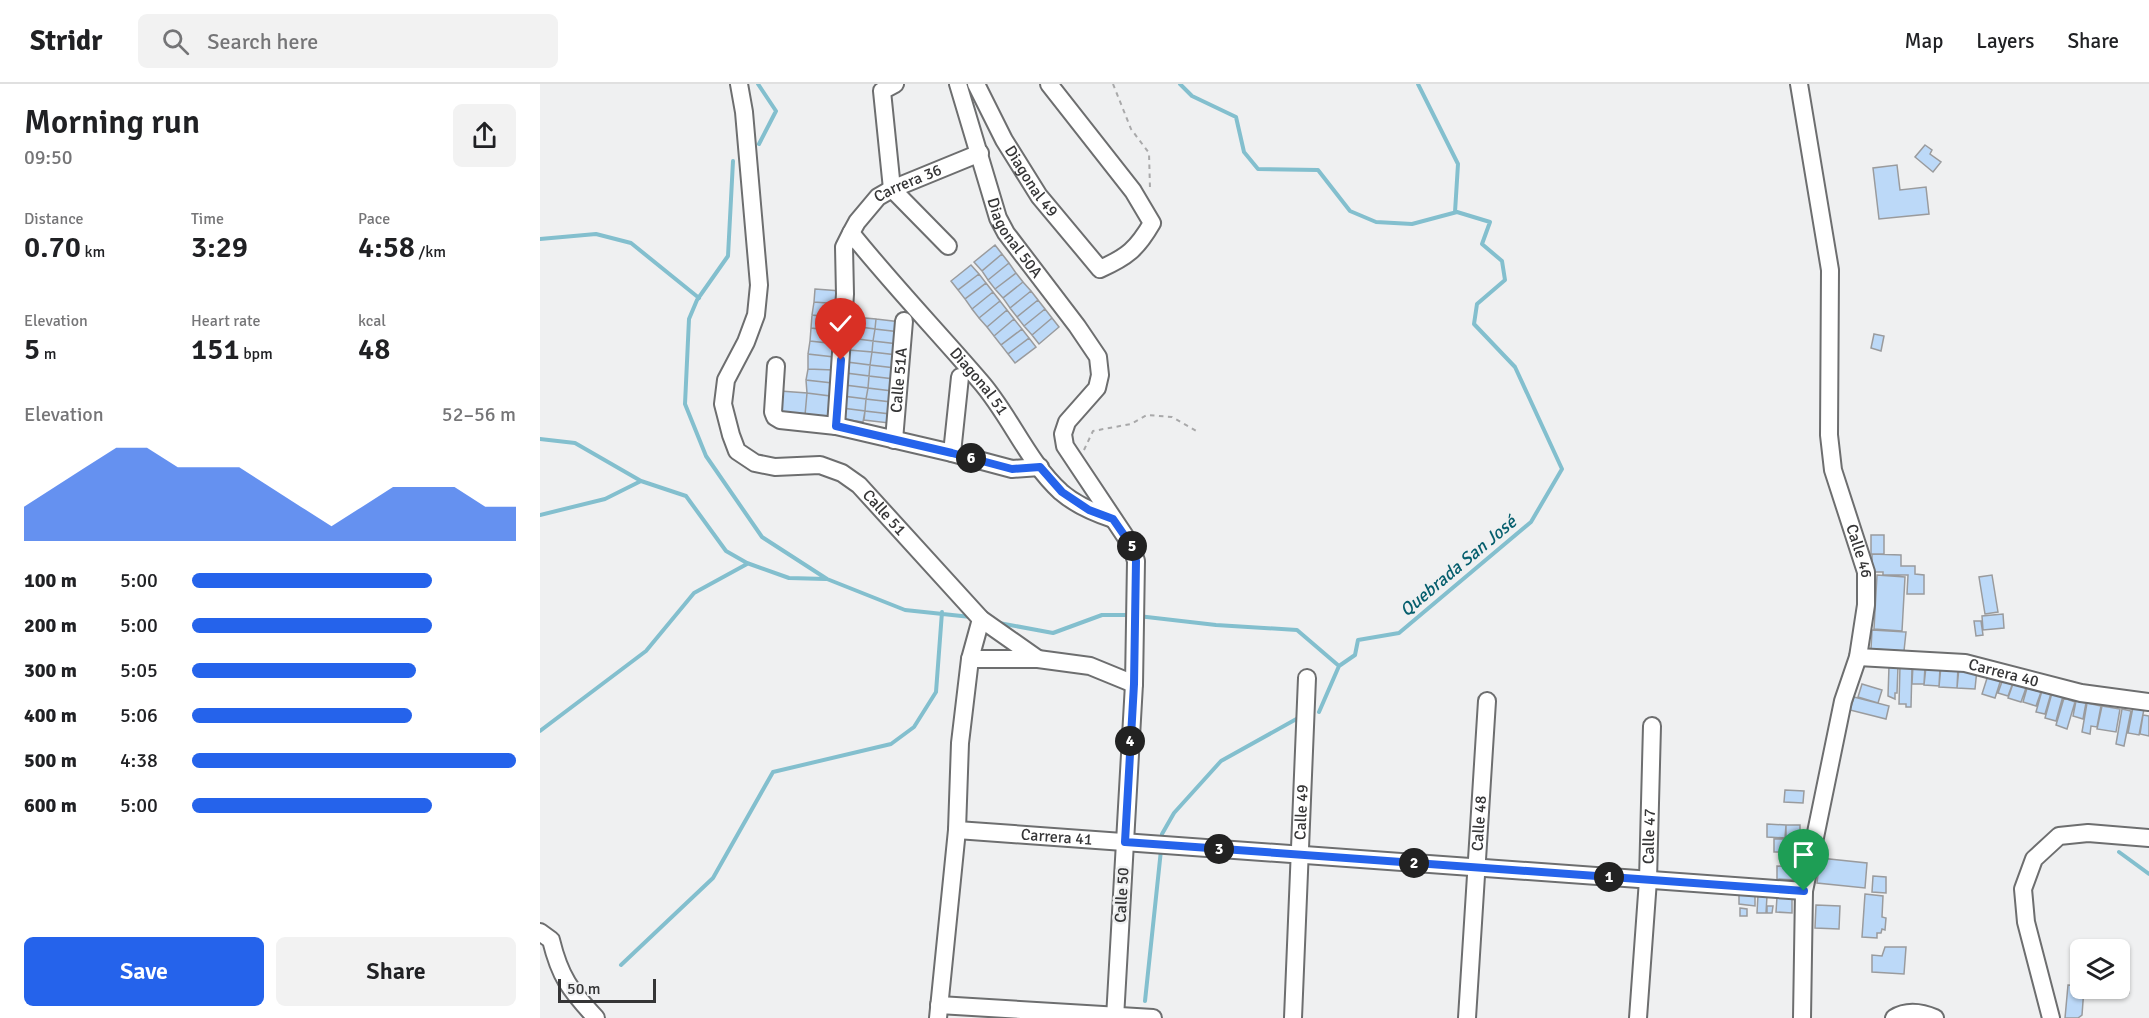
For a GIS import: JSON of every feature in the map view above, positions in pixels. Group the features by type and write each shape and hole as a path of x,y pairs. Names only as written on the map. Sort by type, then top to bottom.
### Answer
{"street":[{"name":"Calle 51","path":"739,84 744,112 759,285 756,315 746,342 726,380 723,404 737,451 755,463 775,467 820,465 842,473 859,485 981,619 1038,659"},
{"name":"Diagonal 50A","path":"958,84 998,218 1006,233 1098,357 1100,375"},
{"name":"Diagonal 49","path":"976,84 1004,140 1039,196 1100,269 1119,261 1140,244 1152,223 1133,191 1049,84"},
{"name":"Calle 46","path":"1799,84 1830,270 1829,435 1833,470 1866,572 1866,605 1858,657 1843,701 1804,891 1802,1018"},
{"path":"888,87 892,189 948,246"},
{"name":"Carrera 36","path":"851,233 857,222 878,197 892,189 980,153"},
{"path":"836,426 845,294 844,247 851,233"},
{"name":"Diagonal 51","path":"851,233 892,284 982,383 1040,467 1062,492 1089,510 1113,519"},
{"name":"Calle 51A","path":"894,440 904,321"},
{"path":"776,366 773,412 780,420 836,426 1012,469 1040,467"},
{"name":"Calle 50","path":"1100,375 1097,388 1067,422 1063,434 1065,446 1131,545 1136,561 1134,684 1115,1017"},
{"path":"952,453 960,377"},
{"path":"981,619 970,659 960,743 957,830 939,1011 1153,1018"},
{"name":"Carrera 40","path":"1858,657 1965,663 2081,693 2149,702"},
{"path":"970,659 1038,659 1090,666 1134,684"},
{"name":"Calle 49","path":"1293,1018 1307,678"},
{"name":"Calle 48","path":"1467,1018 1487,701"},
{"name":"Calle 47","path":"1638,1018 1647,880 1652,726"},
{"name":"Carrera 41","path":"957,830 1804,891"},
{"path":"2051,1018 2026,922 2023,889 2034,859 2059,837 2088,832 2149,838"},
{"path":"540,932 551,940 557,965 573,992 596,1018"},
{"path":"1894,1018 1904,1012 1927,1014 1935,1018"}],"path":[{"path":"1113,84 1131,129 1149,153 1150,188"},
{"path":"1077,466 1093,431 1131,424 1148,415 1172,417 1198,432"}],"building":[{"path":"1925,145 1932,150 1930,154 1941,162 1933,172 1915,157"},
{"path":"1897,165 1900,190 1926,187 1929,214 1879,219 1873,168"},
{"path":"995,245 1002,254 982,271 974,262"},
{"path":"1002,254 1009,263 988,280 982,271"},
{"path":"1009,263 1016,273 995,289 988,280"},
{"path":"971,265 979,274 958,290 951,281"},
{"path":"1016,273 1023,282 1003,298 995,289"},
{"path":"979,274 986,283 965,299 958,290"},
{"path":"1023,282 1031,291 1010,308 1003,298"},
{"path":"986,283 993,292 972,309 965,299"},
{"path":"815,289 841,291 840,304 814,302"},
{"path":"1031,291 1038,300 1017,317 1010,308"},
{"path":"993,292 1000,301 979,318 972,309"},
{"path":"1038,300 1045,309 1024,326 1017,317"},
{"path":"1000,301 1007,310 987,327 979,318"},
{"path":"814,302 840,304 838,318 812,315"},
{"path":"1045,309 1052,318 1032,335 1024,326"},
{"path":"1007,310 1014,319 994,336 987,327"},
{"path":"812,315 838,318 837,331 811,328"},
{"path":"853,317 876,319 875,329 852,326"},
{"path":"1052,318 1059,327 1039,344 1032,335"},
{"path":"876,319 901,322 900,332 875,329"},
{"path":"1014,319 1022,329 1001,345 994,336"},
{"path":"852,326 875,329 873,341 850,338"},
{"path":"811,328 837,331 836,344 810,341"},
{"path":"875,329 900,332 898,344 873,341"},
{"path":"1022,329 1029,338 1008,354 1001,345"},
{"path":"1874,334 1884,336 1881,351 1871,348"},
{"path":"850,338 873,341 872,352 849,350"},
{"path":"1029,338 1036,347 1015,363 1008,354"},
{"path":"810,341 836,344 834,357 808,354"},
{"path":"873,341 898,344 897,355 872,352"},
{"path":"849,350 872,352 870,365 847,362"},
{"path":"872,352 897,355 895,368 870,365"},
{"path":"808,354 834,357 833,370 808,369"},
{"path":"847,362 870,365 869,376 846,373"},
{"path":"870,365 895,368 894,379 869,376"},
{"path":"808,369 833,370 832,383 806,380"},
{"path":"846,373 869,376 868,388 845,385"},
{"path":"869,376 894,379 892,391 868,388"},
{"path":"806,380 832,383 830,396 807,393"},
{"path":"845,385 868,388 866,399 843,396"},
{"path":"868,388 892,391 891,402 866,399"},
{"path":"780,391 807,393 805,415 778,412"},
{"path":"807,393 830,396 829,417 805,415"},
{"path":"843,396 866,399 865,411 842,408"},
{"path":"866,399 891,402 890,414 865,411"},
{"path":"842,408 865,411 863,422 841,419"},
{"path":"865,411 890,414 889,423 864,420"},
{"path":"1871,535 1884,535 1884,554 1871,554"},
{"path":"1872,554 1901,555 1901,566 1915,566 1915,574 1924,575 1924,594 1907,594 1908,575 1883,575 1883,572 1872,572"},
{"path":"1877,575 1905,577 1902,631 1874,629"},
{"path":"1992,575 1998,612 1985,614 1979,577"},
{"path":"2003,614 2004,628 1983,630 1982,616"},
{"path":"1974,621 1981,621 1983,635 1976,636"},
{"path":"1872,630 1906,632 1904,651 1871,649"},
{"path":"1913,665 1925,666 1924,684 1912,684"},
{"path":"1889,666 1898,666 1895,699 1888,696"},
{"path":"1900,666 1912,667 1911,707 1899,704"},
{"path":"1941,666 1958,667 1957,688 1939,687"},
{"path":"1926,667 1940,668 1939,686 1924,685"},
{"path":"1959,668 1977,669 1975,689 1957,688"},
{"path":"1989,672 2002,676 1995,698 1982,694"},
{"path":"2004,676 2014,680 2008,696 1998,693"},
{"path":"2014,681 2027,685 2021,702 2008,698"},
{"path":"1862,684 1882,690 1878,703 1858,697"},
{"path":"2043,687 2052,690 2045,714 2036,712"},
{"path":"2027,688 2041,692 2036,706 2023,702"},
{"path":"2052,693 2063,696 2056,721 2045,718"},
{"path":"1854,697 1889,706 1886,719 1850,710"},
{"path":"2064,698 2075,702 2067,729 2056,725"},
{"path":"2076,701 2086,703 2083,719 2073,716"},
{"path":"2087,703 2101,706 2097,727 2091,726 2090,734 2082,732"},
{"path":"2102,706 2120,709 2116,732 2097,729"},
{"path":"2133,707 2144,709 2139,735 2128,733"},
{"path":"2122,709 2131,711 2124,746 2116,744"},
{"path":"2143,715 2149,716 2149,736 2140,734"},
{"path":"1785,790 1804,791 1803,803 1784,802"},
{"path":"1767,824 1786,825 1786,838 1767,837"},
{"path":"1786,825 1800,825 1800,838 1785,838"},
{"path":"1774,839 1785,839 1785,852 1774,852"},
{"path":"1786,839 1797,839 1797,852 1786,852"},
{"path":"1820,858 1867,863 1865,888 1817,883"},
{"path":"1777,866 1798,867 1797,880 1777,879"},
{"path":"1873,876 1886,877 1886,893 1872,892"},
{"path":"1739,894 1755,895 1755,906 1739,904"},
{"path":"1865,894 1883,896 1882,917 1886,918 1885,930 1882,929 1881,933 1877,933 1877,938 1862,937"},
{"path":"1758,895 1767,896 1766,913 1757,913"},
{"path":"1777,897 1792,897 1792,913 1776,912"},
{"path":"1816,905 1840,906 1839,929 1815,928"},
{"path":"1767,906 1773,906 1772,913 1767,913"},
{"path":"1740,908 1747,909 1747,916 1740,916"},
{"path":"1885,947 1906,947 1904,974 1872,972 1872,955 1882,956"},
{"path":"2068,985 2070,985 2070,999 2083,999 2082,1015 2078,1018 2065,1018"}],"waterway":[{"path":"758,84 776,111 759,144"},
{"name":"Quebrada San José","path":"1180,84 1192,96 1236,117 1244,152 1258,169 1318,170 1350,211 1376,222 1412,224 1457,212 1490,222 1482,244 1502,261 1505,280 1477,304 1474,324 1515,367 1562,469 1531,522 1399,633 1358,640 1355,655 1339,666 1319,712"},
{"path":"1418,84 1458,164 1455,212"},
{"path":"733,161 728,256 697,300 689,319 685,404 706,456 762,537 827,579 905,610 971,617"},
{"path":"540,239 596,234 631,243 699,298"},
{"path":"540,439 575,443 641,481 686,496 726,551 747,563 789,578 826,579"},
{"path":"540,515 605,499 641,481"},
{"path":"540,731 646,651 694,593 747,564"},
{"path":"621,965 713,878 773,772 891,744 914,727 936,692 942,612"},
{"path":"999,623 1053,633 1102,615 1131,615"},
{"path":"1138,616 1216,625 1297,630 1339,666"},
{"name":"Quebrada San José","path":"1162,834 1174,813 1221,761 1300,717"},
{"name":"Quebrada San José","path":"1145,1001 1161,850"},
{"path":"2119,852 2149,874"}],"route":[{"path":"841,360 836,426 1012,469 1040,467 1062,492 1089,510 1113,519 1131,545 1136,561 1134,684 1125,842 1804,891"}]}
